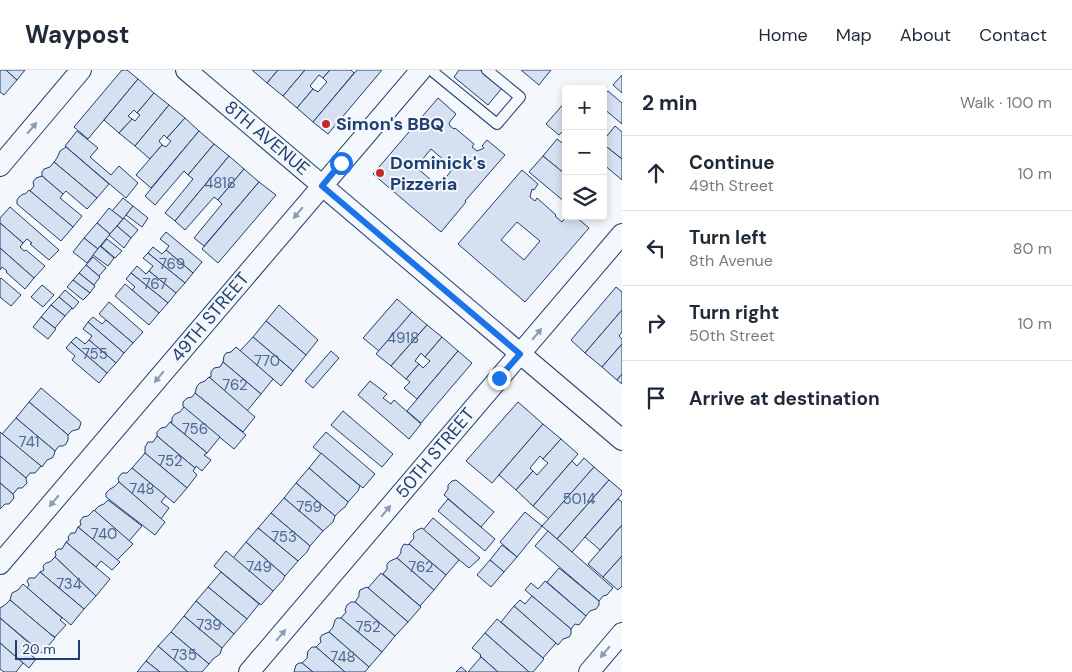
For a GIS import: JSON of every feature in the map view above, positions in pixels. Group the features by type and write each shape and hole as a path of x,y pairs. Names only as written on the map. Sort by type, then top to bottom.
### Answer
{"street":[{"path":"0,166 82,70"},
{"name":"8TH AVENUE","path":"186,70 622,440"},
{"name":"49TH STREET","path":"0,564 421,70"},
{"name":"50TH STREET","path":"249,672 622,234"},
{"path":"589,672 622,633"}],"lane":[{"path":"431,70 497,124 520,97 487,70"}],"building":[{"path":"0,70 6,70 17,80 4,95 0,92"},
{"path":"6,70 25,70 17,80"},
{"path":"122,70 127,70 138,79 88,139 74,127"},
{"path":"252,70 278,70 267,83"},
{"path":"278,70 305,70 283,96 267,83"},
{"path":"305,70 330,70 323,78 319,75 310,86 313,89 297,108 283,96"},
{"path":"330,70 351,70 354,73 313,122 297,108 313,89 318,92 327,82 323,78"},
{"path":"357,70 382,70 328,134 313,122"},
{"path":"459,70 480,70 502,88 488,105 454,77"},
{"path":"521,70 551,70 539,85"},
{"path":"622,75 622,93 613,85"},
{"path":"138,79 154,93 137,113 134,110 128,116 132,119 119,133 104,120"},
{"path":"607,92 622,103 622,124 607,111"},
{"path":"154,93 169,105 135,146 119,133 132,119 135,121 140,115 137,113"},
{"path":"438,98 456,114 449,123 450,126 474,144 472,147 477,151 482,149 487,140 505,155 441,232 373,174","holes":["431,149 453,168 439,187 416,167"]},
{"path":"169,105 185,118 167,138 164,135 159,141 162,145 150,159 135,146"},
{"path":"562,106 562,132 559,135 546,124"},
{"path":"185,118 199,131 151,188 136,175 162,145 166,147 171,141 167,138"},
{"path":"615,126 622,132 622,159 607,147 607,136"},
{"path":"77,131 98,148 90,157 111,175 119,166 138,183 126,198 65,146"},
{"path":"199,131 214,144 188,175 184,171 155,205 145,196"},
{"path":"557,139 562,143 562,172 543,156"},
{"path":"214,144 229,156 175,221 165,213 193,179 188,175"},
{"path":"66,147 109,184 97,198 54,162 60,151"},
{"path":"607,147 622,159 622,180 607,167"},
{"path":"229,156 244,169 218,200 214,197 185,230 175,221"},
{"path":"543,156 562,172 562,200 529,172"},
{"path":"54,162 97,198 87,209 66,191 63,194 42,176 44,169 50,167"},
{"path":"244,169 259,182 204,246 194,238 222,204 218,200"},
{"path":"522,170 538,184 534,190 532,189 530,197 535,201 537,198 562,222 564,220 580,220 589,228 525,302 458,244","holes":["517,222 540,241 524,260 501,240"]},
{"path":"42,176 63,194 60,198 82,216 73,227 30,191 34,186 33,182 36,178"},
{"path":"259,182 276,195 218,263 202,249"},
{"path":"29,190 73,227 61,241 17,204 19,197"},
{"path":"123,198 133,206 123,219 112,211"},
{"path":"133,206 148,218 142,227 126,215"},
{"path":"10,207 59,250 49,260 30,244 32,243 27,239 23,243 0,223 0,218"},
{"path":"109,208 123,219 110,234 97,223"},
{"path":"124,218 138,230 131,238 117,226"},
{"path":"0,223 23,243 20,247 24,251 26,250 45,266 34,278 0,248"},
{"path":"97,223 110,234 98,249 84,238"},
{"path":"117,226 131,238 124,248 109,235"},
{"path":"166,232 202,262 193,273 166,250 169,246 160,239"},
{"path":"84,238 98,249 87,263 73,252"},
{"path":"107,239 122,251 115,258 101,246"},
{"path":"100,246 114,258 108,266 93,255"},
{"path":"153,247 162,254 166,250 193,273 185,283 148,253"},
{"path":"0,248 34,278 25,289 2,267 0,270"},
{"path":"148,253 185,283 176,293 149,271 153,266 143,258"},
{"path":"93,257 106,268 99,276 86,265"},
{"path":"86,265 100,277 94,285 79,273"},
{"path":"137,266 146,274 149,271 176,293 168,303 131,273"},
{"path":"79,273 95,286 90,293 73,280"},
{"path":"131,273 168,303 159,313 132,290 135,287 126,279"},
{"path":"1,278 21,295 11,306 0,297"},
{"path":"73,280 90,293 83,300 67,287"},
{"path":"125,284 159,313 149,325 115,296"},
{"path":"42,285 54,295 43,307 31,297"},
{"path":"616,287 622,292 622,310 585,353 571,340"},
{"path":"65,290 79,302 73,309 59,297"},
{"path":"59,297 72,308 65,316 51,305"},
{"path":"397,299 412,312 379,351 363,338"},
{"path":"109,302 143,332 133,343 99,314"},
{"path":"51,305 65,316 55,328 41,317"},
{"path":"279,305 318,340 306,355 266,321"},
{"path":"622,310 622,332 619,336 622,339 622,344 602,367 585,353"},
{"path":"412,312 427,325 391,366 376,354"},
{"path":"41,317 56,329 48,339 33,327"},
{"path":"93,317 102,324 106,320 133,343 124,353 88,322"},
{"path":"266,321 306,355 293,371 253,337"},
{"path":"88,322 124,353 116,363 89,340 92,336 83,329"},
{"path":"427,325 442,337 425,357 421,353 415,361 419,364 406,379 391,366"},
{"path":"76,337 85,344 89,340 116,363 107,373 71,342"},
{"path":"253,337 293,371 281,386 240,351"},
{"path":"442,337 458,351 417,399 404,388 410,382 406,379 419,364 423,368 430,361 425,357"},
{"path":"71,342 107,373 99,383 72,360 75,356 66,348"},
{"path":"622,344 622,374 617,380 602,367"},
{"path":"236,347 273,379 261,394 223,362 226,353 231,352"},
{"path":"331,351 339,358 313,388 305,381"},
{"path":"458,351 472,363 421,423 407,411"},
{"path":"223,362 261,394 247,411 209,377 211,377 211,372 214,368 220,367"},
{"path":"622,374 622,384 617,380"},
{"path":"209,377 255,417 243,432 195,393 197,386"},
{"path":"370,381 387,394 383,398 391,404 394,400 421,424 409,439 358,395"},
{"path":"41,388 80,421 79,429 72,431 68,435 29,402"},
{"path":"195,393 246,435 234,449 183,407 183,402"},
{"path":"29,402 68,435 66,444 59,446 55,451 16,418"},
{"path":"518,402 543,424 492,483 466,461"},
{"path":"184,407 220,437 207,453 170,422 172,422 175,414"},
{"path":"343,411 393,454 382,467 331,425"},
{"path":"16,418 55,451 52,458 47,460 42,467 2,434"},
{"path":"170,422 207,453 204,455 211,460 202,471 196,466 195,468 157,436 157,432 161,428 166,427"},
{"path":"543,424 561,439 543,459 540,456 530,468 533,471 516,490 499,475"},
{"path":"0,432 41,466 35,473 30,473 26,478 0,456"},
{"path":"326,432 375,474 363,488 313,447"},
{"path":"157,436 195,468 193,471 197,475 187,488 145,453 145,447 148,442 153,442"},
{"path":"561,439 578,454 533,506 516,490 533,471 537,475 548,463 543,459"},
{"path":"145,453 187,488 174,503 132,468"},
{"path":"321,453 360,486 348,502 309,468"},
{"path":"0,456 26,478 27,483 22,488 18,488 13,494 0,483"},
{"path":"584,458 594,467 549,519 533,506 572,461 577,466"},
{"path":"594,467 609,480 557,539 542,526"},
{"path":"132,468 166,496 161,502 169,508 161,519 119,482 118,478 122,473 127,473"},
{"path":"309,468 348,502 335,516 296,483"},
{"path":"456,480 494,512 481,527 444,495 448,485"},
{"path":"609,480 622,491 622,494 572,552 557,539"},
{"path":"119,482 165,522 155,535 106,497 106,493"},
{"path":"0,483 13,494 14,498 9,504 5,504 0,509"},
{"path":"296,483 335,516 333,522 323,531 284,498"},
{"path":"284,498 323,531 310,546 271,513"},
{"path":"448,499 495,539 485,551 438,511"},
{"path":"618,499 622,502 622,525 600,550 585,537"},
{"path":"108,500 142,526 129,541 94,511"},
{"path":"94,510 133,544 117,560 78,527 81,525 80,521 83,517 88,516"},
{"path":"525,512 542,526 517,557 500,542"},
{"path":"271,513 310,546 298,561 258,528"},
{"path":"433,518 480,558 469,568 423,530"},
{"path":"622,525 622,556 603,577 588,564"},
{"path":"78,527 120,562 112,570 101,561 96,567 66,542 69,540 68,537 71,533 75,533"},
{"path":"258,528 298,561 285,576 246,542"},
{"path":"422,528 459,560 446,575 409,544 414,538 413,534"},
{"path":"548,531 613,588 607,595 603,596 599,601 535,546"},
{"path":"66,542 110,579 96,596 55,557 55,552 58,549 62,549"},
{"path":"246,542 285,576 273,591 233,558"},
{"path":"404,544 409,544 446,575 434,590 397,558"},
{"path":"502,545 517,557 504,572 490,560"},
{"path":"226,551 273,591 261,605 214,566"},
{"path":"622,556 622,586 618,590 603,577"},
{"path":"55,557 96,596 84,609 40,572 44,570 43,566 46,563"},
{"path":"397,558 434,590 420,606 383,574 387,569 387,564"},
{"path":"490,560 504,572 491,587 477,575"},
{"path":"559,568 599,601 596,609 590,611 586,616 547,582"},
{"path":"40,572 84,609 71,625 27,588 29,578 35,578"},
{"path":"221,572 259,604 247,619 208,587"},
{"path":"381,573 421,607 408,622 368,588"},
{"path":"545,581 586,616 579,625 575,624 571,629 525,590 531,583 538,589"},
{"path":"23,584 62,618 60,620 66,625 55,637 10,600 12,593"},
{"path":"208,587 247,619 234,634 196,601"},
{"path":"367,587 408,622 395,636 355,602 360,590"},
{"path":"532,596 571,629 569,637 563,639 558,645 514,606 520,600 525,604"},
{"path":"10,600 55,638 42,653 0,618 0,608"},
{"path":"196,601 234,634 222,648 184,616"},
{"path":"355,602 395,636 382,652 341,618 346,612 347,605"},
{"path":"514,606 556,643 543,658 501,622"},
{"path":"184,616 222,648 220,654 209,664 171,632"},
{"path":"0,618 36,649 31,655 36,659 29,668 0,643"},
{"path":"337,618 341,618 382,652 369,667 329,632"},
{"path":"497,619 544,659 533,672 529,672 485,633"},
{"path":"171,632 209,664 202,672 188,672 158,646"},
{"path":"329,632 369,667 365,672 345,672 316,647 321,642 320,638 322,635"},
{"path":"485,633 529,672 498,672 472,648"},
{"path":"0,643 23,663 16,672 4,672 0,669"},
{"path":"158,646 188,672 160,672 146,661"},
{"path":"312,647 316,647 345,672 313,672 302,663 307,658 308,651"},
{"path":"481,657 498,672 468,672"},
{"path":"146,661 160,672 137,672"},
{"path":"302,663 313,672 294,672 296,665"},
{"path":"461,667 467,672 456,672"}],"place":[{"name":"Simon's BBQ","path":"326,124"},
{"name":"Dominick's Pizzeria","path":"380,173"}],"route":[{"path":"341,163 322,186 520,354 499,378"}]}
